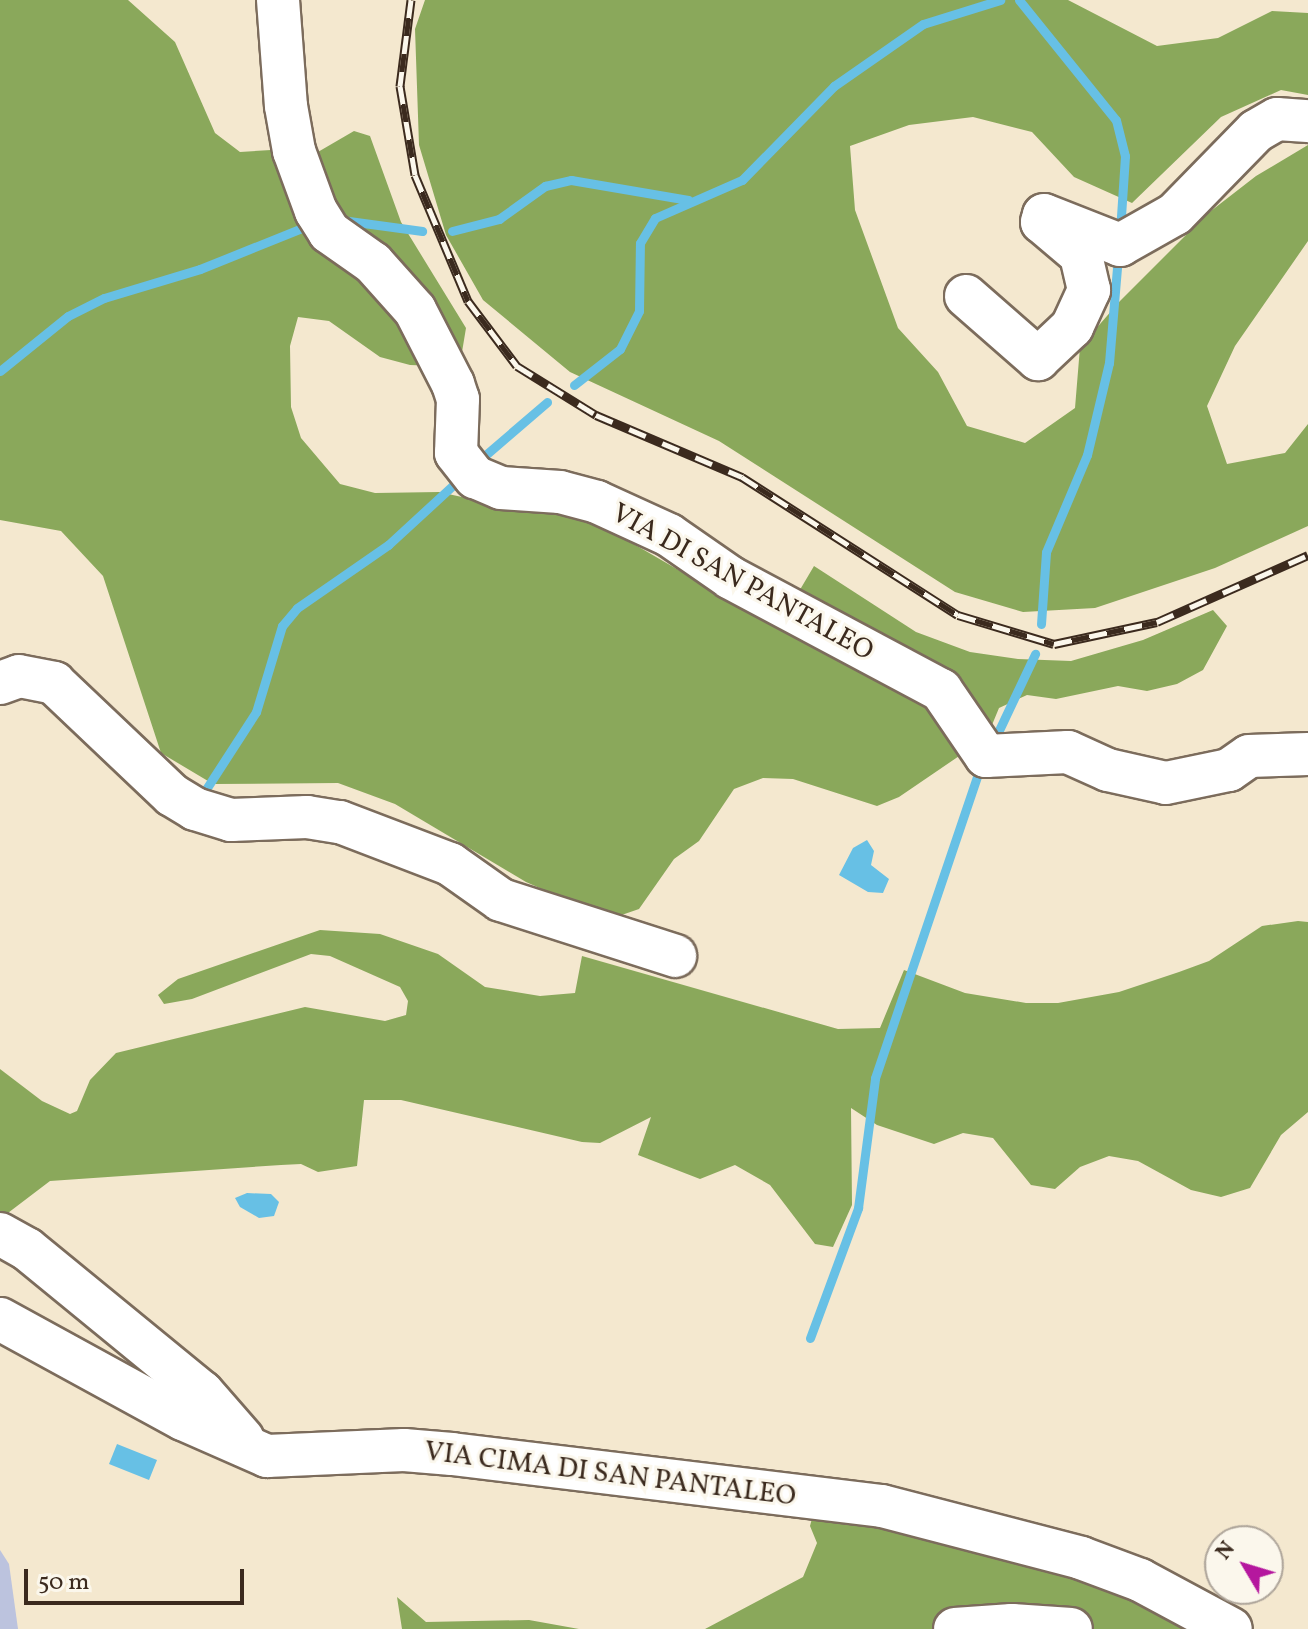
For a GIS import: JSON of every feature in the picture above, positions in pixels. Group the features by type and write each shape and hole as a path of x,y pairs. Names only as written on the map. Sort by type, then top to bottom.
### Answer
{"street":[{"name":"VIA DI SAN PANTALEO","path":"278,0 286,106 294,151 316,211 329,232 373,263 415,310 453,384 458,399 456,453 475,477 501,488 560,492 597,502 669,535 731,578 941,690 986,756 1068,752 1108,770 1166,783 1229,770 1249,756 1308,754"},
{"path":"966,296 1038,359 1072,327 1089,290 1081,255 1042,222 1044,215 1120,245 1175,214 1256,131 1277,119 1308,121"},
{"path":"0,683 19,676 54,683 172,795 195,809 231,820 307,817 340,822 450,864 501,900 675,956"},
{"path":"0,1234 27,1249 202,1392 234,1425 249,1450"},
{"name":"VIA CIMA DI SAN PANTALEO","path":"0,1319 249,1450 281,1458 373,1451 452,1454 882,1506 1081,1558 1140,1580 1231,1629"},
{"path":"955,1629 1012,1625 1071,1629"}],"shaded area":[{"path":"0,1550 9,1564 18,1629 0,1629"}],"green space":[{"path":"0,0 128,0 175,42 215,133 240,152 271,150 299,163 354,131 370,136 401,222 466,328 461,358 436,366 410,365 380,357 329,321 298,317 290,346 291,407 301,438 340,484 375,493 439,492 530,512 561,511 613,532 744,608 775,604 801,588 814,566 916,632 970,652 1018,659 1071,661 1143,640 1213,610 1227,626 1203,670 1177,684 1147,691 1118,686 1056,699 1027,695 999,708 987,737 899,797 877,806 793,779 763,778 734,789 699,841 674,859 639,909 610,919 526,882 395,804 338,783 213,784 161,753 103,576 61,531 0,520"},
{"path":"425,0 1068,0 1157,46 1218,38 1272,11 1308,13 1308,95 1281,90 1221,117 1132,203 1074,177 1032,132 973,117 909,125 850,146 855,210 898,328 938,372 967,426 1025,443 1075,408 1080,347 1120,301 1207,214 1256,176 1308,145 1308,241 1235,346 1207,406 1227,464 1285,453 1308,424 1308,526 1215,568 1095,608 1023,612 955,592 719,441 570,372 483,300 446,235 419,145 415,29"},
{"path":"1308,922 1308,1112 1281,1135 1250,1188 1221,1197 1191,1190 1138,1161 1109,1156 1080,1167 1055,1189 1031,1185 993,1138 963,1133 934,1144 877,1125 851,1108 852,1205 833,1247 815,1244 770,1185 735,1165 700,1179 638,1155 651,1117 600,1143 582,1142 401,1100 364,1100 357,1166 318,1172 301,1164 50,1181 0,1219 0,1069 42,1101 70,1114 77,1111 90,1080 116,1053 305,1007 385,1021 406,1015 408,1001 400,987 330,956 311,954 192,999 164,1004 158,995 178,979 320,930 380,934 438,954 485,987 540,996 575,993 582,956 838,1029 880,1028 904,970 965,993 1026,1003 1058,1003 1119,992 1179,972 1209,961 1262,926"},
{"path":"815,1507 1016,1549 1169,1610 1183,1629 705,1629 803,1577 817,1543 810,1526"},
{"path":"397,1597 426,1622 529,1620 579,1629 402,1629"}],"water":[{"path":"867,840 874,851 871,865 889,879 883,893 868,892 839,875 853,848"},
{"path":"247,1193 271,1194 279,1202 274,1216 259,1218 240,1207 235,1198"},
{"path":"117,1444 157,1460 149,1480 109,1464"}],"waterway":[{"path":"574,385 620,349 639,311 640,243 655,218 742,180 834,86 923,24 1000,0"},
{"path":"1019,0 1116,120 1125,156 1120,232"},
{"path":"452,231 499,219 545,186 571,180 688,200"},
{"path":"334,219 422,231"},
{"path":"0,371 68,316 104,298 200,269 312,224"},
{"path":"1041,624 1046,552 1087,455 1109,363 1118,255"},
{"path":"475,464 547,402"},
{"path":"199,800 256,712 282,626 297,608 388,545 462,477"},
{"path":"992,745 1035,654"},
{"path":"810,1338 858,1208 875,1078 981,765"}],"railway":[{"path":"411,0 400,86 415,175 468,301 517,366 596,415 742,477 958,615 1054,644 1157,622 1308,555"}]}
